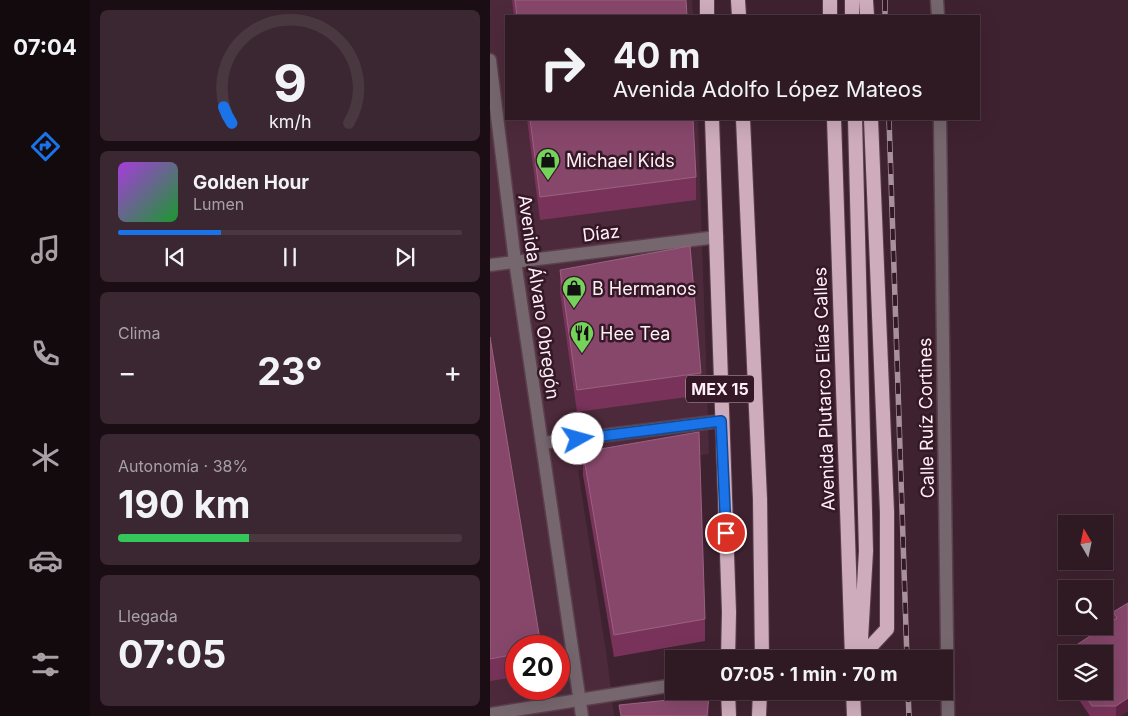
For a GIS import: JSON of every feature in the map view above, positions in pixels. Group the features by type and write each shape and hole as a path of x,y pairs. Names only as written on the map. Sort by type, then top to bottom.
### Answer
{"highway":[{"path":"706,0 707,15"},
{"path":"738,0 738,15"},
{"path":"830,0 830,15"},
{"path":"852,0 852,15"},
{"path":"866,0 867,15"},
{"name":"MEX 15","path":"712,120 729,612 728,650"},
{"path":"743,120 760,499 762,650"},
{"name":"Avenida Plutarco Elías Calles","path":"834,120 853,650"},
{"path":"854,120 866,551 861,639 857,650"},
{"path":"868,650 887,630 886,502 871,120"},
{"path":"728,700 728,716"},
{"path":"759,716 760,700"},
{"path":"853,700 854,716"}],"street":[{"path":"938,0 938,15"},
{"name":"Avenida Álvaro Obregón","path":"490,60 515,261 582,716"},
{"name":"Calle Ruíz Cortines","path":"940,120 948,716"},
{"name":"Díaz","path":"490,265 717,237"},
{"path":"542,443 721,421"},
{"path":"490,714 665,687"}],"shaded area":[{"path":"490,0 692,0 693,15 505,15 505,120 698,120 709,454 578,470 614,716 490,716"}],"building":[{"path":"515,0 686,0 687,15 517,15"},
{"path":"530,120 693,120 696,177 540,197"},
{"path":"690,246 701,373 577,390 560,270"},
{"path":"490,337 539,635 505,635 505,656 490,659"},
{"path":"699,432 705,619 614,635 583,452"},
{"path":"1128,603 1128,698 1116,706 1092,706 1088,700 1113,700 1113,645 1076,645 1092,635 1113,635 1113,621 1117,618 1113,612"},
{"path":"669,700 709,700 707,716 621,716 619,705"}],"railway":[{"path":"885,0 885,15"},
{"path":"889,120 907,650"},
{"path":"908,700 909,716"}],"place":[{"name":"Michael Kids","path":"548,181"},
{"name":"B Hermanos","path":"574,309"},
{"name":"Hee Tea","path":"582,354"}],"route":[{"path":"578,439 721,421 726,533"}]}
